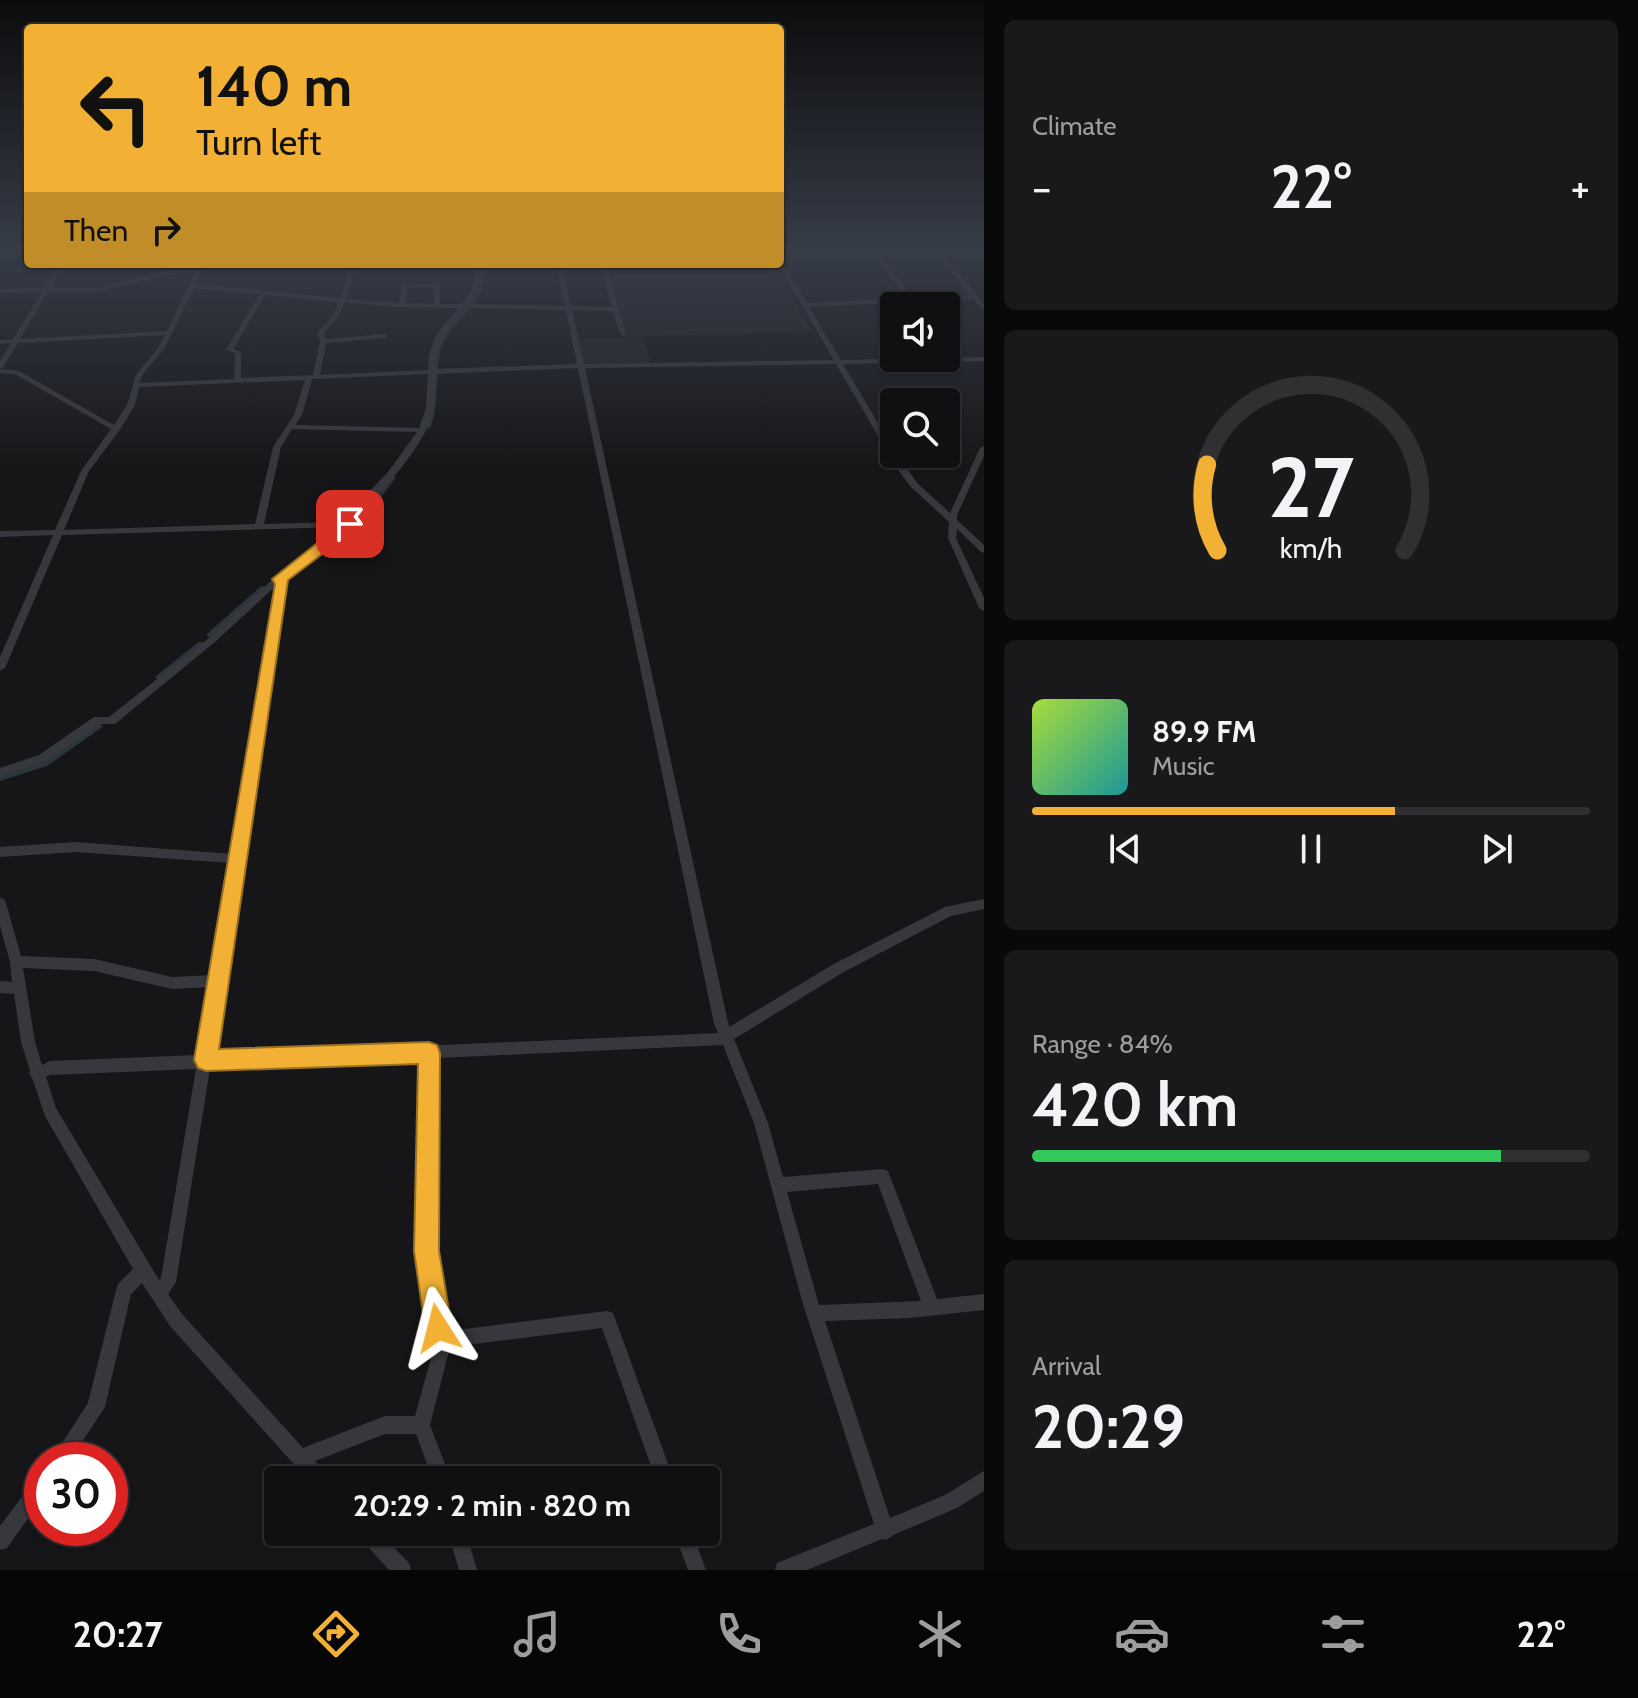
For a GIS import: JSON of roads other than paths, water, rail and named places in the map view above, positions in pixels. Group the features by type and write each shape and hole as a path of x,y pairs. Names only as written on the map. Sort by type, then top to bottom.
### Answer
{"street":[{"path":"26,324 0,369 17,372 116,429"},
{"path":"0,668 85,471 116,429 144,366 174,324"},
{"path":"237,381 238,352 229,350 245,324"},
{"path":"259,527 277,447 291,427 312,378 323,341 321,332 328,324"},
{"path":"346,524 371,498 421,430 429,413 436,342 451,324"},
{"path":"571,324 721,1024 752,1096 814,1313 885,1531"},
{"path":"620,324 623,334"},
{"path":"819,324 901,468 953,518 984,542"},
{"path":"0,342 170,333"},
{"path":"323,341 385,336"},
{"path":"138,385 581,367 984,359"},
{"path":"840,360 880,421"},
{"path":"291,427 421,430"},
{"path":"984,448 953,518 952,544 984,608"},
{"path":"911,468 984,551"},
{"path":"0,534 353,524 279,579 212,640 111,721 98,720 43,758 0,772"},
{"path":"958,557 973,551 984,551"},
{"path":"159,1293 168,1282 206,1060 283,583 279,579"},
{"path":"0,852 76,847 238,859"},
{"path":"0,903 16,962 36,1074 50,1111 143,1270 193,1342 307,1466"},
{"path":"36,1074 50,1068 727,1037 848,963 949,911 984,904"},
{"path":"16,962 94,965 172,983 218,981"},
{"path":"0,987 20,988"},
{"path":"429,1053 426,1251 438,1328 444,1340 421,1425 437,1466"},
{"path":"778,1185 883,1176 932,1308"},
{"path":"72,1442 96,1407 124,1290 143,1270"},
{"path":"814,1313 932,1308 984,1302"},
{"path":"444,1340 607,1319 660,1466"},
{"path":"299,1458 385,1425 421,1425"},
{"path":"784,1570 951,1502 984,1480"},
{"path":"0,1541 24,1508"},
{"path":"379,1546 402,1570"},
{"path":"461,1546 468,1570"},
{"path":"688,1546 697,1570"}],"waterway":[{"path":"427,428 433,408 437,354 451,324"},
{"path":"343,529 366,511 392,477"},
{"path":"211,635 263,589"},
{"path":"160,677 200,644"},
{"path":"0,777 44,763 98,726"}]}
